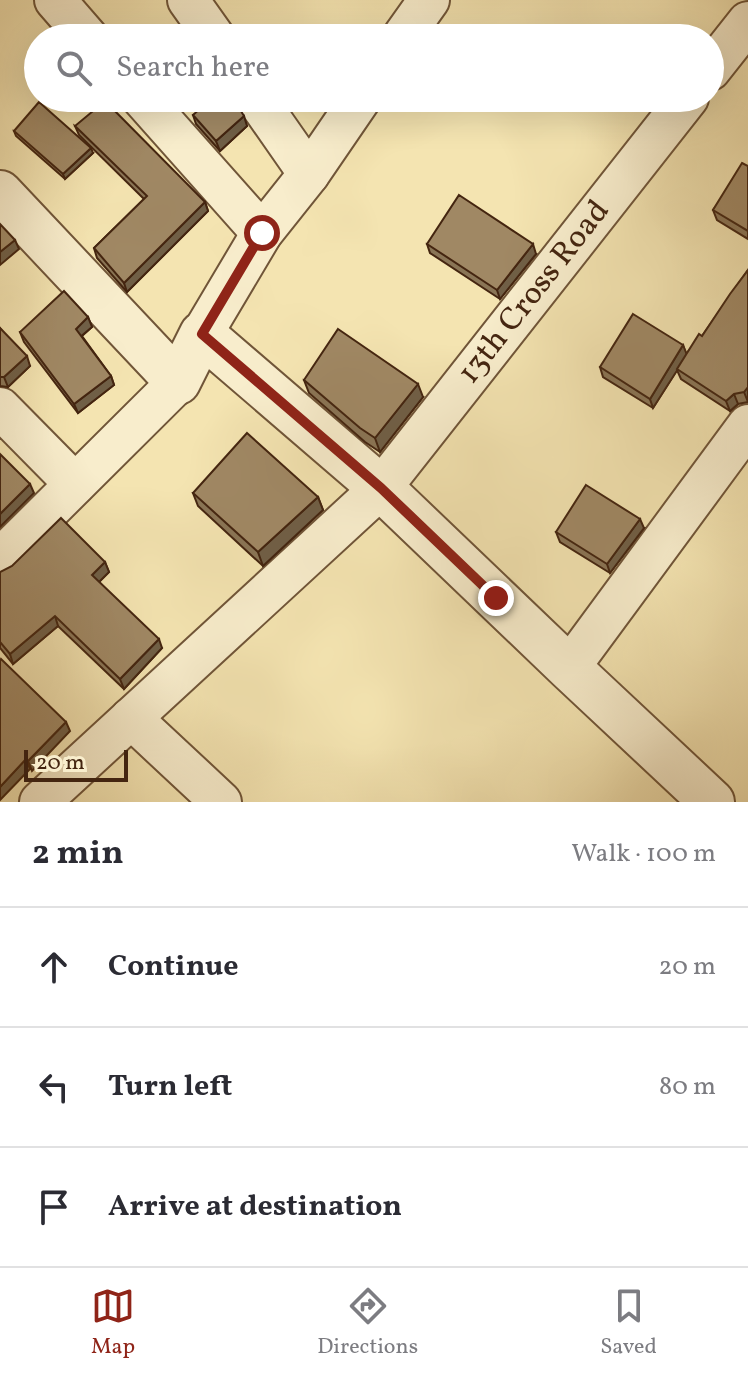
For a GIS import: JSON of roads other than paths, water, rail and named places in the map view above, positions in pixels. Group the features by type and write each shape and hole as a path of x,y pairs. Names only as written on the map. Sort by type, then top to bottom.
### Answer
{"street":[{"path":"55,0 76,24"},
{"path":"188,0 205,24"},
{"path":"724,52 748,22"},
{"path":"154,112 262,233"},
{"path":"266,112 309,174"},
{"path":"0,559 178,382 202,334 262,233 309,174 351,112"},
{"name":"13th Cross Road","path":"40,802 381,488 677,112"},
{"path":"0,193 178,382"},
{"path":"202,334 381,488 712,802"},
{"path":"0,408 75,484"},
{"path":"569,668 736,468 748,425"},
{"path":"131,718 221,802"}]}
